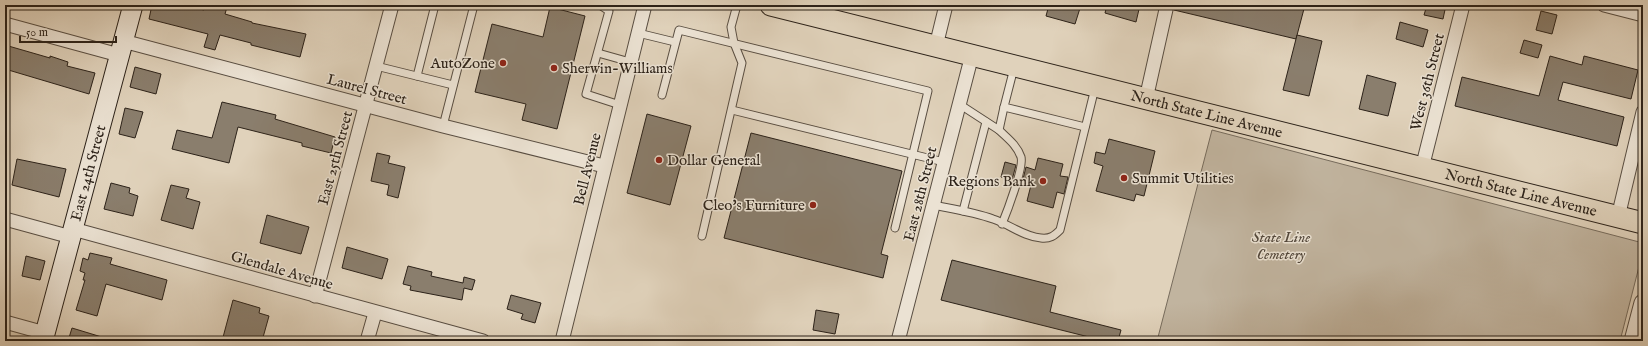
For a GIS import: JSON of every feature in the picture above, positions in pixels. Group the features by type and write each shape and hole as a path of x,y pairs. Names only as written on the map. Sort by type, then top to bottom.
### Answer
{"main road":[{"name":"East 24th Street","path":"44,337 133,5"},
{"name":"North State Line Avenue","path":"771,5 1643,223"}],"street":[{"name":"East 25th Street","path":"315,296 392,5"},
{"name":"Bell Avenue","path":"562,341 644,5"},
{"path":"936,46 946,5"},
{"path":"1146,99 1167,5"},
{"name":"West 36th Street","path":"1422,168 1463,5"},
{"path":"1604,5 1643,15"},
{"name":"Laurel Street","path":"5,24 121,48 366,105 443,126 604,166"},
{"name":"East 28th Street","path":"898,341 972,55"},
{"path":"1618,217 1643,112"},
{"name":"Glendale Avenue","path":"5,219 72,233 483,341"},
{"path":"1633,341 1642,309"},
{"path":"367,341 375,313"},
{"path":"5,322 44,337"}],"lane":[{"path":"417,76 435,5"},
{"path":"443,126 474,5"},
{"path":"600,5 609,11 586,94 620,105"},
{"path":"702,236 742,63 734,43 731,27 737,5"},
{"path":"662,96 679,30 928,90 895,228"},
{"path":"638,33 676,42"},
{"path":"598,53 630,62"},
{"path":"376,66 453,85"},
{"path":"999,130 1014,66"},
{"path":"933,205 995,219 1002,224 1040,238 1051,238 1060,230 1096,86"},
{"path":"960,104 999,130 1016,146 1021,159 1011,203 1002,224"},
{"path":"1004,107 1086,127"},
{"path":"732,110 944,162"},
{"path":"963,211 986,122"}],"green space":[{"name":"State Line Cemetery","path":"1212,130 1643,243 1643,251 1620,341 1157,341"}],"building":[{"path":"152,5 182,5 204,10 206,5 220,5 227,7 225,14 252,23 306,34 300,57 251,45 251,43 220,35 215,50 204,47 208,34 149,19"},
{"path":"1049,5 1081,5 1075,24 1046,16"},
{"path":"1107,5 1140,5 1136,22 1105,13"},
{"path":"1175,5 1305,5 1296,39 1174,10"},
{"path":"1427,5 1446,5 1443,19 1424,15"},
{"path":"550,7 585,16 557,129 522,120 526,104 475,92 492,24 543,37"},
{"path":"1541,11 1557,15 1552,34 1536,30"},
{"path":"1400,22 1428,30 1423,47 1396,39"},
{"path":"1297,35 1322,41 1309,96 1283,90"},
{"path":"1524,40 1542,45 1538,58 1520,53"},
{"path":"5,45 50,58 50,56 68,62 67,66 95,73 89,94 5,69"},
{"path":"1550,56 1582,65 1584,56 1638,70 1631,99 1563,82 1558,100 1624,117 1617,146 1455,106 1462,77 1539,96"},
{"path":"135,67 161,74 156,94 130,87"},
{"path":"1367,75 1396,83 1388,116 1359,109"},
{"path":"222,102 276,115 275,119 335,137 331,153 302,146 302,143 238,127 229,163 172,149 177,130 212,138"},
{"path":"125,108 143,112 135,138 119,134"},
{"name":"Dollar General","path":"647,114 691,126 670,205 627,193"},
{"name":"Cleo's Furniture","path":"751,133 902,171 881,254 888,256 883,278 724,238"},
{"name":"Summit Utilities","path":"1109,139 1155,151 1144,196 1136,194 1134,201 1096,191 1103,166 1094,163 1096,152 1105,154"},
{"path":"377,153 390,156 388,163 405,167 398,198 387,195 389,185 371,181"},
{"name":"Regions Bank","path":"1038,158 1063,164 1060,176 1068,177 1064,194 1057,192 1053,208 1027,201 1031,185 1022,183 1026,167 1035,170"},
{"path":"17,159 66,169 59,197 12,185"},
{"path":"1005,162 1016,165 1012,180 1001,177"},
{"path":"111,183 130,188 129,193 138,196 133,216 104,209"},
{"path":"171,185 189,189 186,198 200,202 193,229 161,220"},
{"path":"267,215 309,227 301,254 260,243"},
{"path":"347,247 388,259 382,279 342,268"},
{"path":"90,253 112,258 110,264 167,280 162,300 106,284 97,316 76,310 85,280 83,280 85,273 80,271 83,258 88,260"},
{"path":"26,256 45,261 40,280 22,276"},
{"path":"952,260 1056,286 1050,312 1121,330 1118,341 1105,341 941,300"},
{"path":"408,266 432,272 431,276 463,283 464,277 475,280 472,290 464,288 462,300 410,290 411,286 403,284"},
{"path":"511,295 541,303 535,323 521,319 523,314 507,309"},
{"path":"233,300 260,308 259,313 269,316 262,341 222,341"},
{"path":"816,310 839,314 835,334 813,330"},
{"path":"72,328 105,338 105,341 68,341"}],"place":[{"name":"AutoZone","path":"503,63"},
{"name":"Sherwin-Williams","path":"554,68"},
{"name":"Dollar General","path":"659,160"},
{"name":"Summit Utilities","path":"1124,178"},
{"name":"Regions Bank","path":"1043,181"},
{"name":"Cleo's Furniture","path":"813,205"}]}
